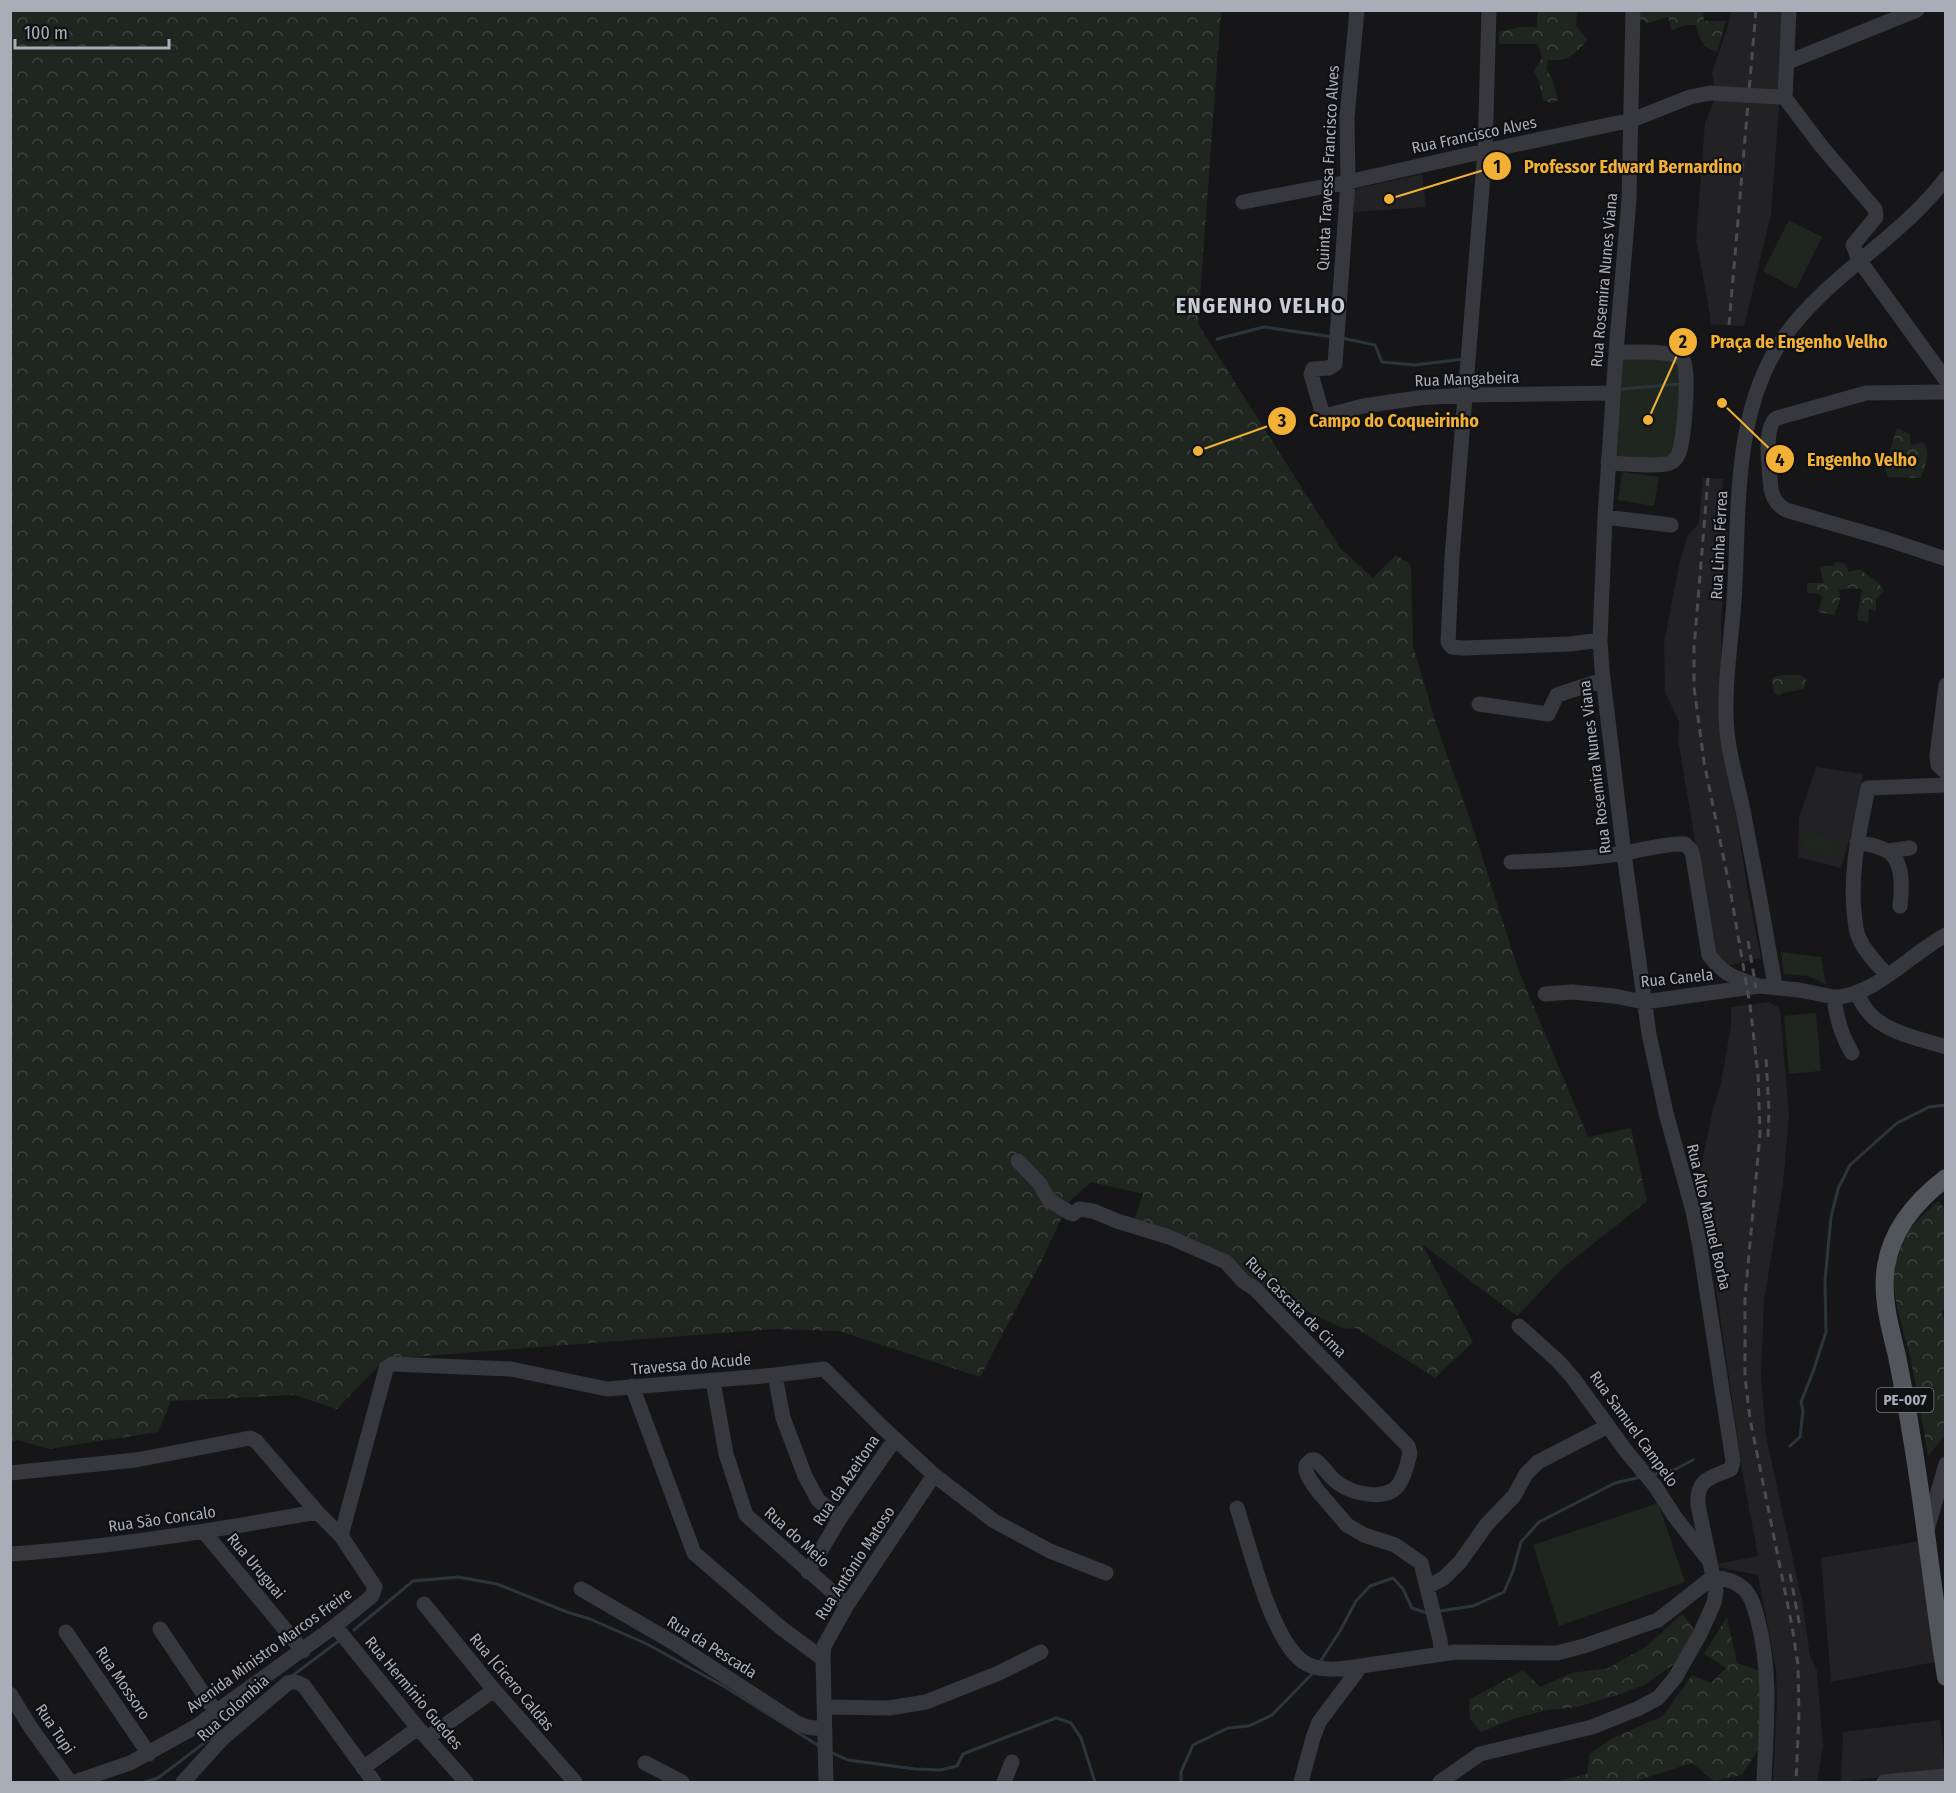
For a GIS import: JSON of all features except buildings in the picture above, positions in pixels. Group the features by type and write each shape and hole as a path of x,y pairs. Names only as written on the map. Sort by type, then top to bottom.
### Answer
{"main road":[{"name":"PE-007","path":"1946,1178 1911,1210 1901,1225 1890,1250 1885,1277 1886,1306 1911,1433 1946,1677"}],"street":[{"name":"Quinta Travessa Francisco Alves","path":"1324,414 1311,379 1311,371 1335,364 1348,182 1347,117 1357,10"},
{"path":"1489,10 1485,151 1452,557 1449,645 1464,648 1541,646 1600,640"},
{"name":"Rua Rosemira Nunes Viana","path":"1633,10 1629,200 1608,463 1600,640 1640,976"},
{"path":"1789,10 1788,62 1782,98 1876,213 1874,220 1853,245 1860,260 1946,380"},
{"path":"1788,62 1917,10"},
{"name":"Rua Francisco Alves","path":"1243,202 1348,182 1632,120 1690,97 1710,93 1782,98"},
{"name":"Rua Linha Férrea","path":"1775,986 1753,858 1732,764 1726,710 1735,586 1735,541 1745,438 1752,404 1770,359 1812,304 1910,216 1946,178"},
{"path":"1608,463 1664,465 1673,462 1681,444 1686,396 1687,367 1684,360 1678,356 1669,353 1616,352"},
{"path":"1946,392 1866,393 1772,421 1768,438 1771,489 1780,507 1946,559"},
{"name":"Rua Mangabeira","path":"1324,414 1329,415 1400,400 1465,395 1613,393"},
{"path":"1745,438 1768,438"},
{"path":"1605,517 1671,525"},
{"path":"1479,704 1548,714 1557,695 1603,680"},
{"path":"1946,685 1937,754 1938,765 1946,772"},
{"path":"1887,975 1866,951 1858,938 1855,926 1852,896 1853,872 1868,788 1946,785"},
{"path":"1857,842 1888,851 1910,848"},
{"path":"1511,862 1624,854 1685,844 1693,857 1709,955 1718,968 1732,977 1759,986 1775,986 1843,997 1857,993 1887,975 1946,935"},
{"path":"1888,851 1895,859 1901,878 1900,906"},
{"name":"Rua Alto Manuel Borba","path":"1640,976 1656,1070 1693,1210 1733,1461 1731,1469 1702,1482 1697,1493 1712,1570"},
{"name":"Rua Canela","path":"1545,994 1572,992 1614,996 1644,1002 1759,986"},
{"path":"1857,993 1868,1012 1881,1023 1905,1034 1946,1047"},
{"path":"1834,997 1838,1024 1852,1053"},
{"name":"Rua Cascata de Cima","path":"1018,1161 1039,1183 1049,1200 1070,1214 1079,1209 1093,1211 1169,1237 1226,1262 1408,1446 1410,1453 1400,1484 1385,1493 1361,1493 1337,1482 1315,1460 1311,1460 1306,1465 1306,1471 1317,1490 1347,1525 1364,1535 1395,1545 1421,1563 1427,1587"},
{"name":"Rua Samuel Campelo","path":"1519,1326 1558,1361 1573,1378 1655,1486 1712,1570"},
{"name":"Travessa do Acude","path":"341,1536 388,1366 511,1370 607,1389 824,1369 934,1476 994,1521 1050,1551 1106,1573"},
{"path":"775,1375 783,1418 805,1476 818,1500 840,1518"},
{"name":"Rua do Meio","path":"713,1381 726,1454 746,1515 847,1605"},
{"path":"632,1386 694,1553 780,1627 823,1659"},
{"path":"1442,1654 1427,1587 1444,1578 1460,1562 1487,1524 1514,1496 1526,1474 1538,1462 1608,1426"},
{"name":"Avenida Ministro Marcos Freire","path":"10,1473 136,1460 250,1438 256,1441 317,1512 341,1536 375,1587 372,1596 303,1651 195,1727 149,1754 111,1771 72,1782"},
{"name":"Rua da Azeitona","path":"808,1572 840,1518 895,1439"},
{"path":"1926,1533 1946,1464"},
{"name":"Rua Antônio Matoso","path":"826,1782 823,1659 826,1643 847,1605 934,1476"},
{"path":"1238,1508 1266,1598 1282,1635 1302,1661 1316,1666 1342,1669 1442,1654 1557,1653 1658,1620 1712,1570"},
{"name":"Rua São Concalo","path":"10,1554 100,1546 204,1532 317,1512"},
{"name":"Rua Uruguai","path":"204,1532 303,1651"},
{"path":"1440,1782 1480,1754 1592,1727 1658,1698 1675,1678 1708,1617 1716,1597 1712,1570"},
{"path":"1712,1570 1736,1583 1748,1594 1754,1606 1762,1636 1767,1673 1764,1782"},
{"name":"Rua da Pescada","path":"581,1589 674,1643 797,1723 807,1727 824,1742"},
{"name":"Rua |Cicero Caldas","path":"424,1604 494,1690 574,1782"},
{"name":"Rua Hermínio Guedes","path":"335,1626 466,1782"},
{"path":"160,1629 215,1711"},
{"name":"Rua Mossoro","path":"66,1632 149,1754"},
{"path":"825,1707 889,1708 926,1702 999,1673 1041,1652"},
{"path":"1301,1782 1319,1722 1361,1666"},
{"name":"Rua Colombia","path":"183,1782 223,1738 288,1683 298,1682 311,1696 370,1778"},
{"path":"370,1778 423,1733 494,1690"},
{"name":"Rua Tupi","path":"10,1694 31,1728 72,1782"},
{"path":"1004,1782 1012,1762"},
{"path":"645,1764 682,1782"},
{"path":"1884,1782 1946,1776"}],"shaded area":[{"path":"1731,11 1786,11 1771,215 1744,326 1710,324 1696,240 1705,122 1716,97 1712,73"},
{"path":"1422,174 1426,207 1354,212 1351,190"},
{"path":"1703,478 1723,479 1720,516 1728,533 1721,623 1721,717 1747,887 1761,958 1727,966 1717,954 1712,940 1678,740 1679,722 1665,692 1664,643 1679,565 1687,537 1699,523"},
{"path":"1816,767 1863,774 1858,810 1841,868 1798,857 1799,818"},
{"path":"1769,1002 1780,1010 1789,1115 1783,1184 1764,1301 1761,1376 1766,1436 1802,1601 1810,1656 1817,1671 1823,1746 1817,1782 1773,1782 1777,1701 1776,1670 1758,1575 1717,1567 1717,1564 1758,1556 1743,1476 1715,1281 1697,1186 1713,1109 1721,1083 1731,1026 1731,1007"},
{"path":"1930,1539 1945,1660 1831,1682 1821,1558"},
{"path":"1940,1720 1945,1769 1841,1782 1843,1732"}],"green space":[{"path":"1703,10 1704,21 1726,21 1717,52 1702,42 1696,25 1685,25 1672,30 1668,17 1648,23 1640,19 1640,11"},
{"path":"10,11 1221,11 1198,324 1340,548 1373,578 1396,555 1411,565 1413,646 1436,724 1471,822 1518,969 1588,1137 1631,1128 1647,1201 1564,1267 1517,1316 1422,1244 1473,1342 1435,1378 1356,1328 1344,1329 1309,1312 1135,1219 1143,1194 1091,1182 1069,1202 1041,1262 980,1377 839,1331 775,1329 385,1359 337,1409 295,1395 171,1401 158,1432 49,1449 17,1440 11,1443"},
{"path":"1539,11 1577,11 1576,26 1588,40 1575,53 1566,58 1548,60 1546,69 1552,78 1558,100 1551,103 1543,100 1534,71 1542,58 1538,44 1499,44 1499,32 1519,27 1537,27"},
{"path":"1789,220 1822,237 1796,289 1763,271"},
{"path":"1622,355 1681,361 1675,457 1672,459 1615,456"},
{"path":"1897,428 1910,434 1911,445 1923,442 1925,446 1926,460 1921,478 1888,477 1885,468"},
{"path":"1622,472 1659,477 1654,506 1618,500"},
{"path":"1836,561 1845,564 1849,572 1860,569 1882,587 1884,591 1876,599 1876,611 1869,609 1868,622 1857,620 1862,589 1839,590 1840,601 1834,615 1818,612 1822,598 1820,594 1807,593 1807,583 1823,583 1820,566 1834,566"},
{"path":"1782,675 1801,675 1806,680 1804,689 1778,696 1773,691 1772,678"},
{"path":"1807,831 1840,841 1833,860 1803,849"},
{"path":"1781,952 1821,957 1826,984 1808,976 1784,974"},
{"path":"1816,1013 1821,1071 1789,1074 1784,1016"},
{"path":"1938,1201 1946,1211 1946,1309 1941,1311 1946,1328 1946,1434 1928,1456 1910,1356 1895,1296 1894,1272 1895,1260 1901,1243"},
{"path":"1658,1503 1685,1582 1559,1626 1533,1545"},
{"path":"1682,1614 1696,1632 1674,1664 1644,1685 1577,1707 1547,1710 1513,1719 1481,1732 1470,1719 1469,1700 1523,1670 1540,1687 1572,1673 1608,1668 1647,1646"},
{"path":"1727,1617 1737,1663 1760,1671 1761,1745 1742,1775 1714,1781 1692,1763 1633,1782 1555,1782 1587,1774 1590,1754 1611,1739 1663,1716 1692,1675 1711,1683 1726,1668 1704,1654"}],"waterway":[{"path":"1217,339 1264,327 1333,337"},
{"path":"1342,338 1375,345 1382,362 1415,365 1464,359"},
{"path":"1622,389 1680,384"},
{"path":"1790,1446 1800,1437 1803,1411 1801,1402 1826,1332 1825,1281 1831,1217 1838,1189 1850,1165 1897,1123 1929,1107 1946,1105"},
{"path":"1651,1475 1674,1470 1693,1460"},
{"path":"1439,1611 1473,1606 1504,1592 1521,1542 1539,1522 1615,1483 1641,1477"},
{"path":"354,1630 413,1581 458,1577 497,1584 590,1619 647,1644 725,1687 819,1746"},
{"path":"1320,1662 1356,1601 1370,1586 1393,1578 1403,1589 1412,1608 1427,1613"},
{"path":"292,1676 340,1640"},
{"path":"1181,1782 1181,1772 1193,1745 1228,1728 1249,1726 1272,1715 1313,1673"},
{"path":"830,1752 848,1760 941,1770 957,1766 963,1754 1056,1718 1071,1723 1081,1738 1095,1782"},
{"path":"145,1782 158,1778 220,1731"}],"railway":[{"path":"1729,325 1756,10"},
{"path":"1708,478 1694,648 1694,687 1704,762 1730,889 1750,1005 1758,1074 1760,1134 1745,1298 1745,1377 1750,1419 1798,1665 1799,1714 1796,1782"},
{"path":"1748,941 1756,988"},
{"path":"1766,1059 1768,1137"},
{"path":"1790,1574 1800,1627"}],"place":[{"name":"Professor Edward Bernardino","path":"1389,199"},
{"name":"Engenho Velho","path":"1722,403"},
{"name":"Praça de Engenho Velho","path":"1648,420"},
{"name":"Campo do Coqueirinho","path":"1198,451"}],"district":[{"name":"ENGENHO VELHO","path":"1261,305"}]}
